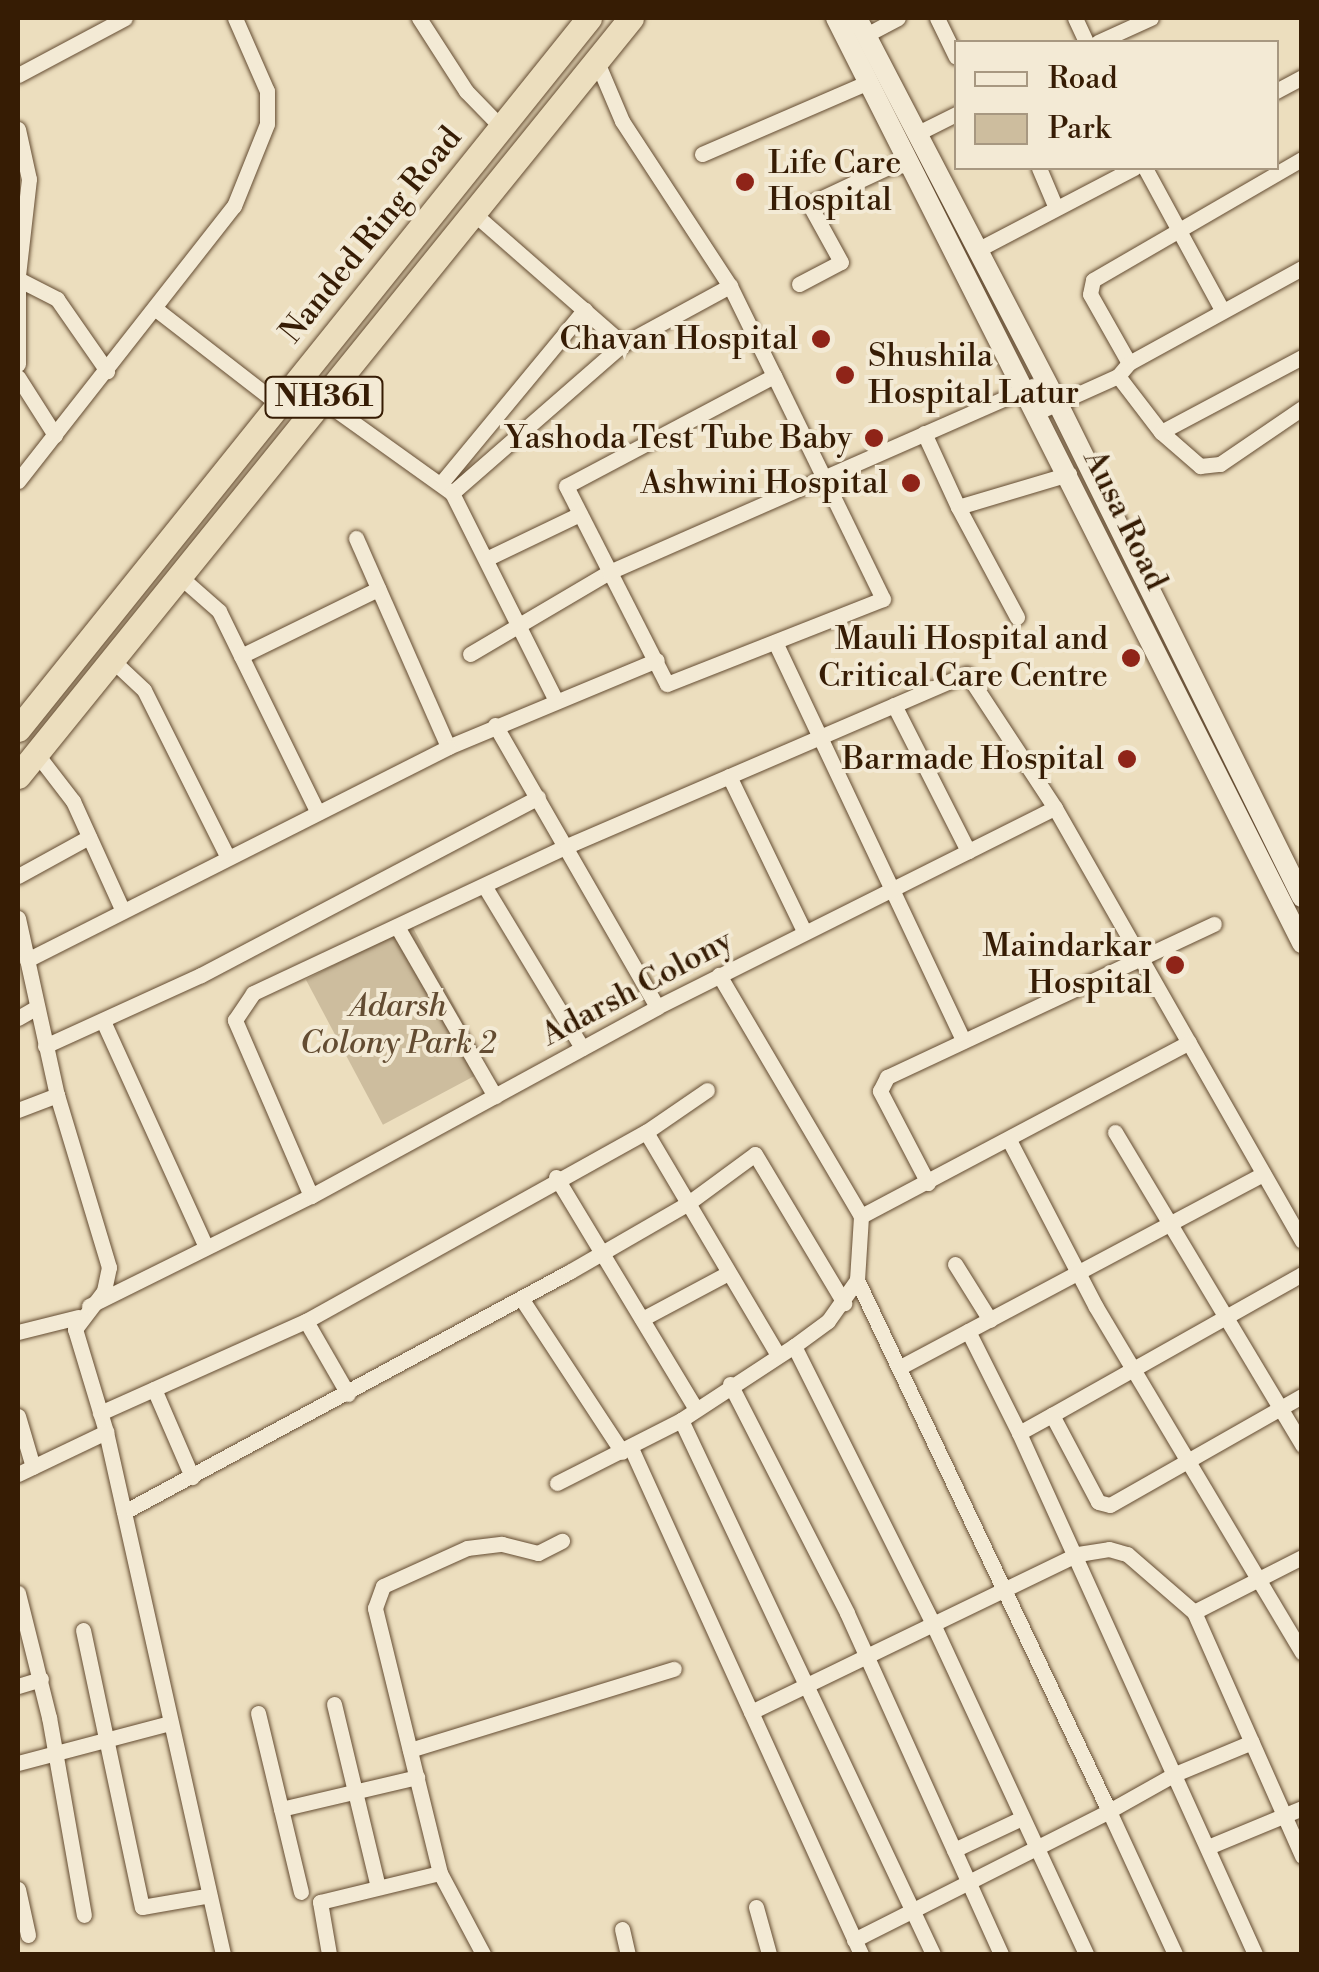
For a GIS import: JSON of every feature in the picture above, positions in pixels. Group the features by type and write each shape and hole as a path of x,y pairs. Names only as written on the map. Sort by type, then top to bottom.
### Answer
{"highway":[{"name":"Nanded Ring Road","path":"18,730 589,18"},
{"name":"NH361","path":"18,776 177,574 631,18"}],"main road":[{"name":"Ausa Road","path":"836,18 911,164 1036,385 1038,412 1293,889 1302,943"},
{"path":"862,26 979,248 1036,385 1058,404 1293,889"}],"street":[{"path":"18,75 125,18"},
{"path":"18,481 157,310 234,206 267,124 267,91 235,18"},
{"path":"420,18 466,91 500,126"},
{"path":"862,26 898,18"},
{"path":"937,18 954,53"},
{"path":"1102,40 1151,18"},
{"path":"597,62 654,175 730,286 826,482 883,599 667,684 566,486 774,376"},
{"path":"1279,89 1302,77"},
{"path":"702,154 868,82"},
{"path":"920,132 954,115"},
{"path":"18,129 29,180 18,279 18,364"},
{"path":"1302,159 1089,286 1123,370 1161,432 1209,468 1302,408"},
{"path":"799,284 841,262 809,204 888,167 911,164"},
{"path":"1040,170 1056,208"},
{"path":"979,248 1131,170"},
{"path":"1136,170 1178,230 1222,310"},
{"path":"471,211 623,344"},
{"path":"1038,412 1123,370 1222,310 1302,268"},
{"path":"18,279 57,299 107,371"},
{"path":"447,487 623,344 730,286"},
{"path":"157,310 277,403"},
{"path":"447,487 585,310"},
{"path":"1161,432 1302,357"},
{"path":"18,377 55,435"},
{"path":"470,654 609,572 826,482 924,433 1036,385"},
{"path":"322,400 447,487 556,701"},
{"path":"924,433 958,508 1016,617"},
{"path":"958,508 1070,474"},
{"path":"486,559 580,514"},
{"path":"356,538 448,747"},
{"path":"177,574 219,611 318,811"},
{"path":"241,656 378,588"},
{"path":"774,642 964,1041"},
{"path":"111,659 144,690 227,856"},
{"path":"27,960 448,747 656,660"},
{"path":"311,1196 236,1020 238,1010 254,993 399,930 567,846 968,674 1056,808 1302,1241"},
{"path":"894,705 968,851"},
{"path":"495,725 657,1007"},
{"path":"36,754 72,801 122,909"},
{"path":"729,776 804,931"},
{"path":"45,1046 103,1021 538,797"},
{"name":"Adarsh Colony","path":"18,1332 83,1312 205,1245 311,1196 657,1007 1056,808"},
{"path":"18,876 89,837"},
{"path":"485,887 582,1048"},
{"path":"18,918 56,1095 109,1268 104,1291 83,1312 75,1328 106,1432 206,1896 224,1954"},
{"path":"928,1183 880,1091 887,1078 1214,924"},
{"path":"399,930 495,1096"},
{"path":"557,1482 681,1420 730,1384 794,1346 844,1302 857,1280 861,1216 720,975"},
{"path":"18,1018 37,1006"},
{"path":"103,1021 205,1245"},
{"path":"861,1216 1189,1042"},
{"path":"100,1413 306,1321 556,1177 646,1132 707,1090"},
{"path":"18,1110 56,1095"},
{"path":"646,1132 778,1356"},
{"path":"1115,1132 1302,1446"},
{"path":"1009,1140 1132,1368 1302,1652"},
{"path":"124,1512 348,1394 603,1252 687,1204 754,1154 844,1302"},
{"path":"902,1366 1264,1174"},
{"path":"556,1177 696,1409"},
{"path":"955,1264 990,1320"},
{"path":"642,1319 728,1273"},
{"path":"1020,1433 1302,1274"},
{"path":"857,1280 1006,1585 1175,1954"},
{"path":"521,1298 626,1450 858,1947 1033,1844 1110,1811 1175,1774 1252,1742"},
{"path":"306,1321 348,1394"},
{"path":"968,1332 1078,1554 1256,1954"},
{"path":"794,1346 932,1622 1086,1954"},
{"path":"730,1384 866,1655 1001,1954"},
{"path":"154,1389 192,1477"},
{"path":"1052,1415 1098,1502 1110,1505 1302,1396"},
{"path":"18,1416 25,1470 106,1432"},
{"path":"681,1420 933,1954"},
{"path":"482,1954 440,1873 375,1608 384,1586 467,1548 502,1544 538,1552 562,1540"},
{"path":"751,1712 1006,1585 1078,1554 1109,1549 1127,1554 1194,1612 1300,1853"},
{"path":"1194,1612 1302,1557"},
{"path":"18,1594 56,1750 84,1915"},
{"path":"83,1630 142,1908 206,1896"},
{"path":"410,1750 674,1669"},
{"path":"18,1686 41,1679"},
{"path":"334,1704 352,1792 378,1887"},
{"path":"258,1713 300,1892"},
{"path":"18,1764 105,1735 170,1723"},
{"path":"281,1809 417,1777"},
{"path":"1208,1846 1302,1808"},
{"path":"954,1850 1022,1818"},
{"path":"329,1954 320,1902 440,1873"},
{"path":"18,1890 28,1935"},
{"path":"756,1907 769,1954"},
{"path":"622,1929 628,1954"}],"green space":[{"name":"Adarsh Colony Park 2","path":"411,924 488,1069 383,1125 306,980"}],"place":[{"name":"Life Care Hospital","path":"745,182"},
{"name":"Chavan Hospital","path":"821,339"},
{"name":"Shushila Hospital Latur","path":"845,375"},
{"name":"Yashoda Test Tube Baby","path":"874,438"},
{"name":"Ashwini Hospital","path":"911,483"},
{"name":"Mauli Hospital and Critical Care Centre","path":"1131,658"},
{"name":"Barmade Hospital","path":"1127,759"},
{"name":"Maindarkar Hospital","path":"1175,965"}]}
